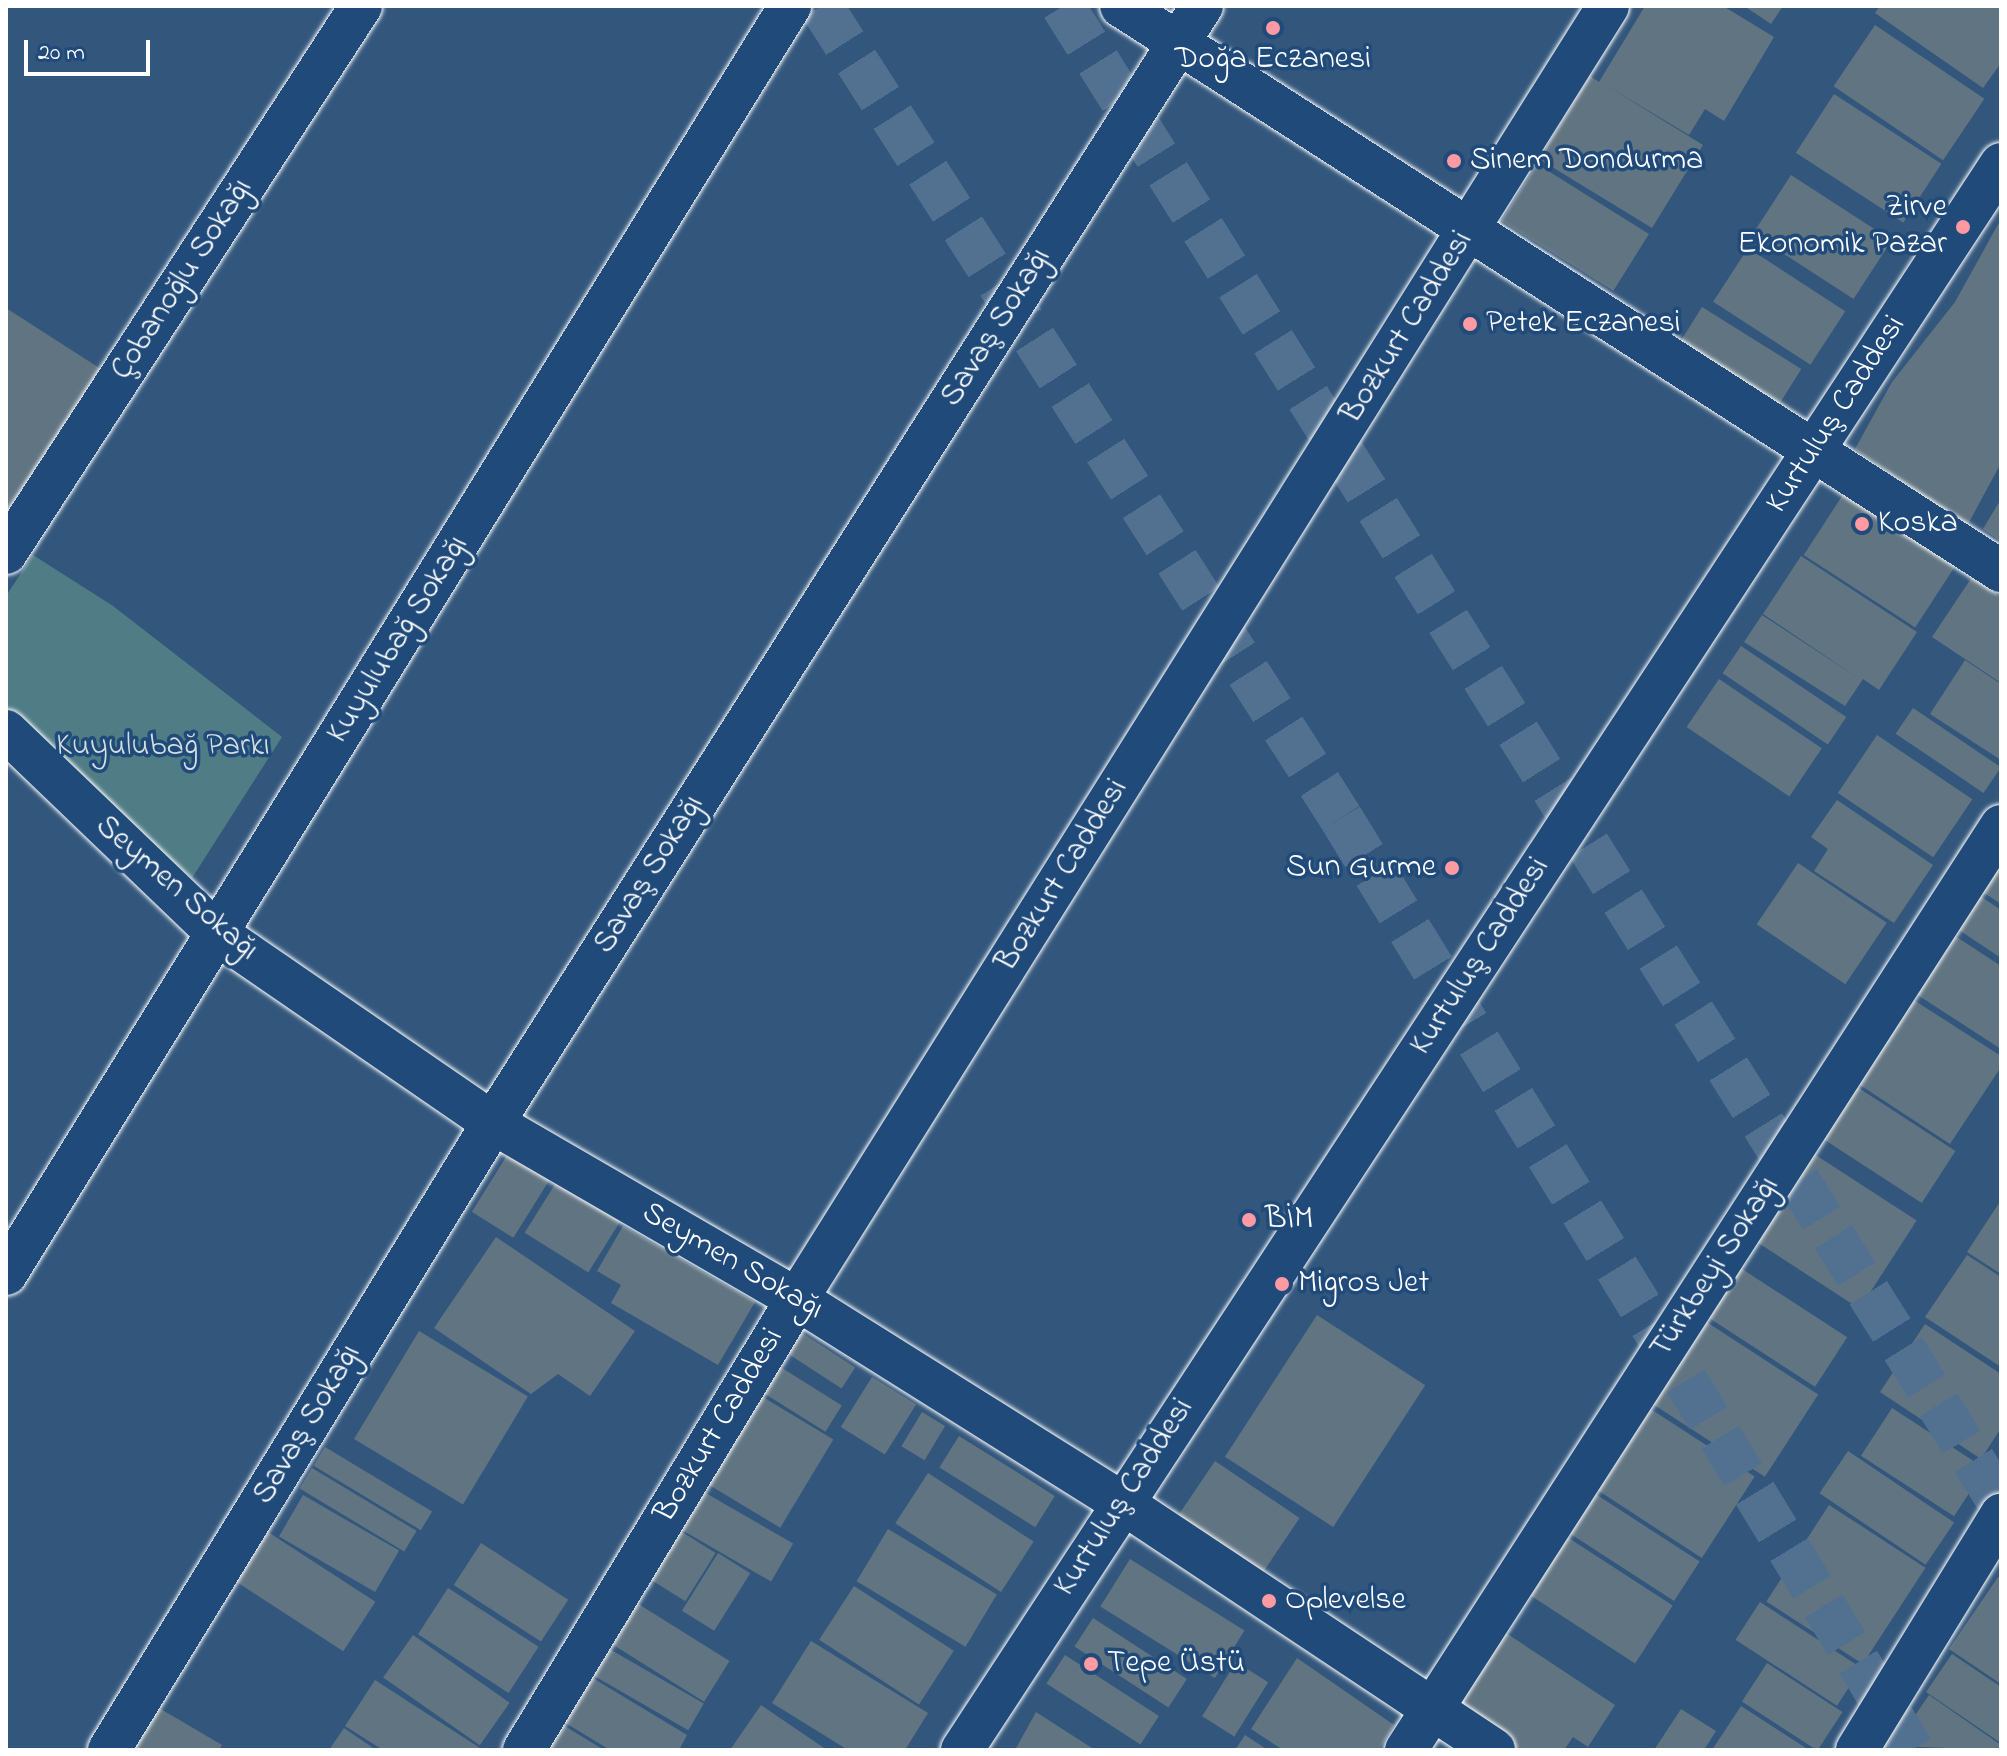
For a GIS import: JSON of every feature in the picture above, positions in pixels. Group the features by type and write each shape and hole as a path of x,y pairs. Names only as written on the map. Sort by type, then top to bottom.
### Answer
{"street":[{"name":"Çobanoğlu Sokağı","path":"8,545 361,6"},
{"name":"Kuyulubağ Sokağı","path":"6,1274 790,6"},
{"path":"1121,6 1816,448 2001,571"},
{"name":"Savaş Sokağı","path":"109,1750 493,1123 1202,6"},
{"name":"Bozkurt Caddesi","path":"524,1750 797,1299 1608,6"},
{"name":"Kurtuluş Caddesi","path":"962,1750 1121,1502 2001,164"},
{"name":"Seymen Sokağı","path":"6,731 218,934 493,1123 797,1299 1121,1502 1431,1711 1494,1750"},
{"name":"Türkbeyi Sokağı","path":"1406,1750 2001,826"},
{"path":"1857,1750 2001,1515"}],"green space":[{"name":"Kuyulubağ Parkı","path":"33,555 113,606 282,737 192,878 6,716 6,596"}],"building":[{"path":"1645,6 1723,6 1774,37 1724,121 1705,109 1689,135 1604,84 1703,145 1652,228 1539,159 1590,76 1599,82"},
{"path":"1744,6 1783,6 1771,24"},
{"path":"1880,6 2001,6 2001,63 1983,88 1875,13"},
{"path":"1875,25 1984,99 1943,160 1834,86"},
{"path":"1834,94 1941,164 1903,222 1796,153"},
{"path":"1537,164 1649,234 1613,291 1501,221"},
{"path":"1791,175 1892,240 1854,299 1753,234"},
{"path":"2001,219 2001,463 1967,526 1855,449 1892,382 1955,302"},
{"path":"1748,248 1845,311 1810,365 1713,302"},
{"path":"1702,307 1801,369 1773,415 1673,353"},
{"path":"6,308 104,371 6,513"},
{"path":"1844,493 1956,565 1915,627 1804,555"},
{"path":"2001,499 2001,541 1983,529"},
{"path":"1801,556 1917,632 1879,690 1863,679 1845,706 1744,642 1762,615 1858,678 1763,614"},
{"path":"1972,577 2001,597 2001,683 1932,637"},
{"path":"1741,646 1846,717 1828,744 1723,673"},
{"path":"1965,660 2001,684 2001,760 1930,714"},
{"path":"1719,679 1822,748 1789,796 1687,727"},
{"path":"1913,708 2001,767 1984,793 1896,734"},
{"path":"1877,735 1972,799 1933,857 1838,793"},
{"path":"1837,800 1933,865 1894,923 1814,871 1828,849 1811,837"},
{"path":"2001,849 2001,904 1975,887"},
{"path":"1798,863 1887,923 1845,984 1757,924"},
{"path":"1974,892 2001,910 2001,958 1953,926"},
{"path":"1949,932 2001,966 2001,1049 1910,990"},
{"path":"1909,997 2001,1056 2001,1067 1950,1144 1854,1081"},
{"path":"1854,1085 1955,1151 1922,1203 1820,1137"},
{"path":"511,1149 553,1175 513,1238 472,1212"},
{"path":"1811,1152 1917,1221 1859,1309 1754,1240"},
{"path":"557,1181 621,1221 588,1272 525,1233"},
{"path":"2001,1200 2001,1274 1967,1252"},
{"path":"623,1226 755,1302 718,1365 611,1303 621,1285 597,1271"},
{"path":"496,1237 635,1331 590,1396 558,1374 531,1394 434,1328"},
{"path":"1967,1255 2001,1277 2001,1367 1925,1317"},
{"path":"1739,1267 1847,1337 1815,1387 1707,1316"},
{"path":"1317,1315 1425,1385 1333,1527 1225,1457"},
{"path":"1705,1321 1818,1395 1765,1477 1652,1403"},
{"path":"1925,1324 2001,1374 2001,1428 1981,1459 1880,1392"},
{"path":"419,1331 528,1396 463,1504 354,1439"},
{"path":"799,1331 855,1367 842,1388 785,1352"},
{"path":"774,1363 842,1405 825,1432 758,1389"},
{"path":"872,1377 916,1405 885,1455 841,1427"},
{"path":"751,1390 833,1439 780,1528 698,1478"},
{"path":"1649,1408 1755,1477 1702,1558 1596,1489"},
{"path":"1892,1408 1985,1468 1954,1516 1861,1456"},
{"path":"922,1412 945,1426 925,1460 901,1446"},
{"path":"959,1436 1055,1496 1035,1527 939,1467"},
{"path":"325,1447 432,1511 421,1530 314,1466"},
{"path":"1848,1451 1954,1523 1926,1565 1819,1493"},
{"path":"1215,1461 1300,1518 1262,1574 1177,1517"},
{"path":"312,1468 417,1531 404,1551 300,1489"},
{"path":"928,1473 1034,1542 1001,1592 895,1523"},
{"path":"697,1488 793,1544 771,1582 675,1526"},
{"path":"1594,1493 1700,1562 1674,1601 1568,1532"},
{"path":"303,1495 399,1550 375,1592 279,1537"},
{"path":"1829,1505 1925,1568 1863,1664 1766,1601"},
{"path":"674,1527 716,1553 685,1601 644,1575"},
{"path":"888,1529 997,1594 965,1647 857,1581"},
{"path":"268,1532 375,1602 343,1651 236,1581"},
{"path":"1567,1537 1673,1606 1635,1663 1529,1595"},
{"path":"481,1543 568,1600 541,1642 454,1585"},
{"path":"718,1553 750,1573 714,1631 682,1611"},
{"path":"1130,1559 1244,1631 1215,1678 1100,1606"},
{"path":"1998,1577 2001,1579 2001,1684 1949,1649"},
{"path":"854,1586 954,1651 919,1704 819,1640"},
{"path":"448,1588 539,1647 509,1693 418,1634"},
{"path":"632,1600 730,1661 704,1702 607,1641"},
{"path":"1760,1602 1861,1668 1837,1706 1735,1640"},
{"path":"1093,1618 1187,1679 1168,1708 1074,1647"},
{"path":"1503,1631 1615,1705 1588,1747 1573,1737 1564,1750 1509,1750 1450,1711"},
{"path":"413,1635 510,1703 480,1745 383,1678"},
{"path":"811,1641 928,1713 905,1750 848,1750 772,1703"},
{"path":"599,1643 704,1704 688,1730 584,1670"},
{"path":"1952,1654 2001,1687 2001,1743 1926,1692"},
{"path":"1065,1655 1159,1716 1140,1745 1046,1684"},
{"path":"1297,1658 1394,1725 1379,1750 1283,1750 1251,1729"},
{"path":"1236,1662 1268,1682 1234,1736 1202,1716"},
{"path":"1767,1663 1842,1712 1817,1750 1742,1702"},
{"path":"581,1671 687,1735 679,1750 610,1750 554,1716"},
{"path":"375,1680 483,1750 383,1750 345,1726"},
{"path":"1929,1695 2001,1745 2001,1750 1894,1746"},
{"path":"761,1705 827,1750 730,1750"},
{"path":"1741,1706 1809,1750 1712,1750"},
{"path":"159,1708 222,1745 219,1750 134,1750"},
{"path":"1681,1709 1716,1731 1704,1750 1654,1750"},
{"path":"1036,1712 1095,1750 1015,1750"},
{"path":"555,1720 604,1750 555,1750 541,1742"},
{"path":"344,1728 376,1750 329,1750"},
{"path":"1245,1735 1268,1750 1235,1750"}],"tunnel":[{"path":"821,6 1341,818 1912,1750"},
{"path":"1063,6 2001,1505"}],"place":[{"name":"Doğa Eczanesi","path":"1273,28"},
{"name":"Sinem Dondurma","path":"1454,161"},
{"name":"Zirve Ekonomik Pazar","path":"1963,227"},
{"name":"Petek Eczanesi","path":"1470,324"},
{"name":"Koska","path":"1862,524"},
{"name":"Sun Gurme","path":"1452,868"},
{"name":"BİM","path":"1249,1220"},
{"name":"Migros Jet","path":"1282,1284"},
{"name":"Oplevelse","path":"1269,1601"},
{"name":"Tepe Üstü","path":"1091,1664"}]}
